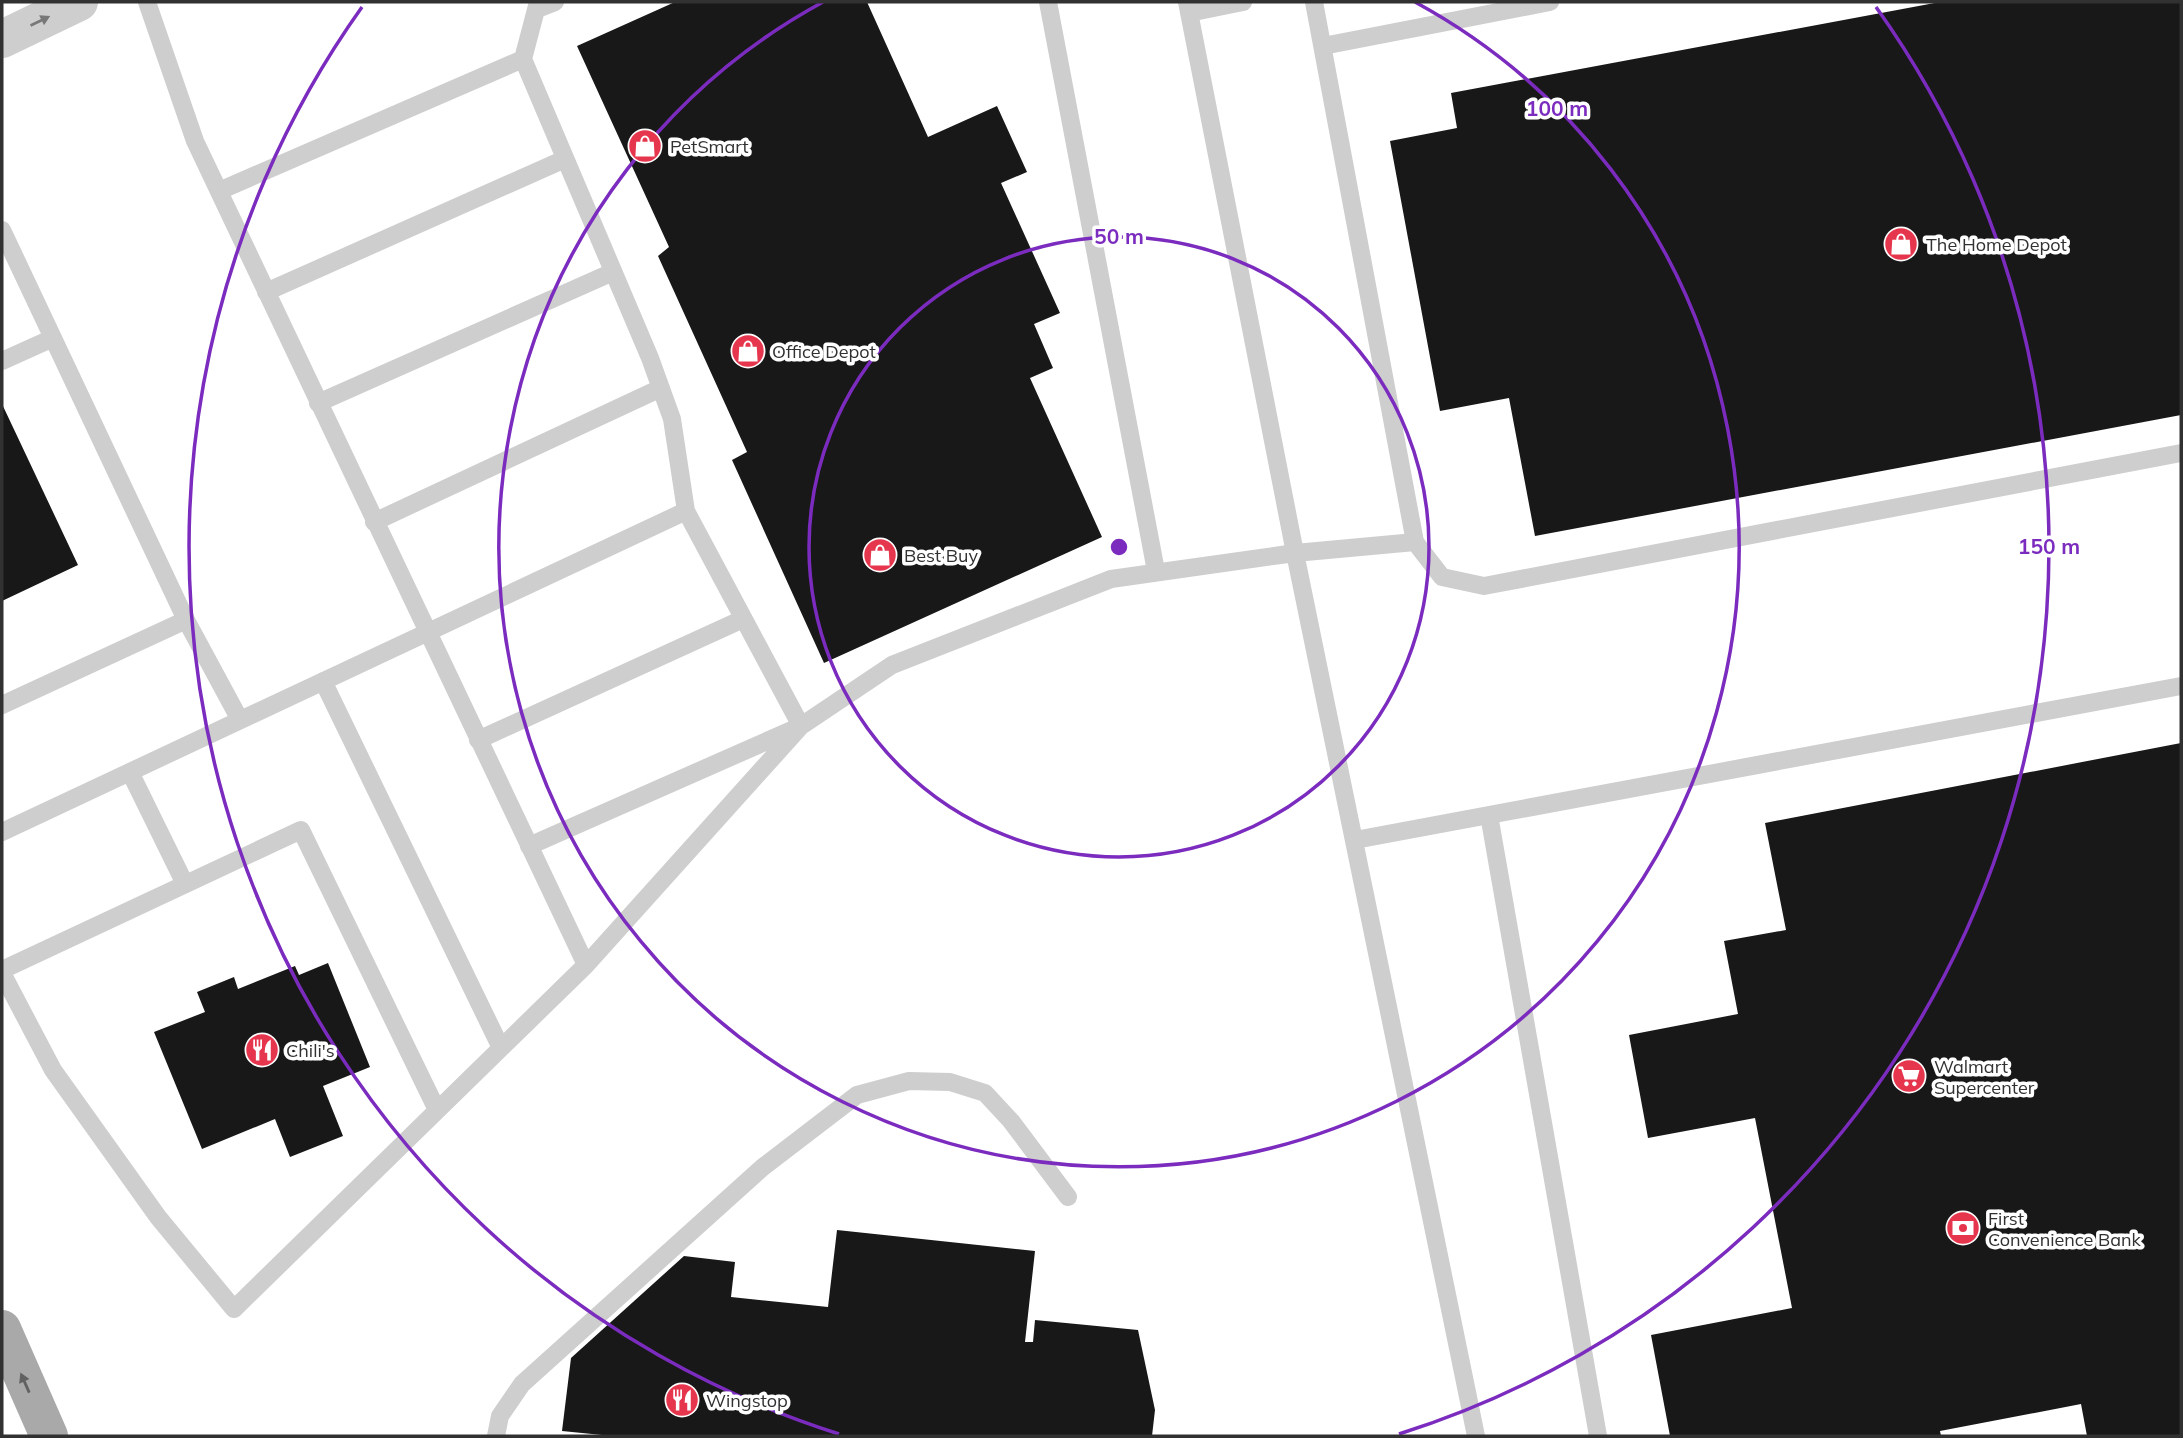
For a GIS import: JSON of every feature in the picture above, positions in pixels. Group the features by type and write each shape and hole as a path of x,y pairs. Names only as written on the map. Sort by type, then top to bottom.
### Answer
{"main road":[{"path":"2,1329 49,1436"}],"street":[{"path":"2,39 79,2"}],"lane":[{"path":"147,2 195,141 426,633 586,965"},
{"path":"555,2 538,6 523,59 661,388 672,419 687,511 801,726"},
{"path":"1048,2 1156,571"},
{"path":"1242,2 1188,7 1295,553 1476,1436"},
{"path":"1314,2 1415,541 1443,577 1484,586 2181,453"},
{"path":"1322,46 1550,2"},
{"path":"219,191 523,59"},
{"path":"266,292 565,159"},
{"path":"2,230 6,252 53,338 186,620 240,720"},
{"path":"318,403 613,272"},
{"path":"2,361 53,338"},
{"path":"374,522 661,388"},
{"path":"2,832 687,511"},
{"path":"529,846 801,726 891,665 1111,579 1295,553 1415,541"},
{"path":"478,740 743,619"},
{"path":"2,705 186,620"},
{"path":"323,681 501,1048"},
{"path":"1355,841 2181,686"},
{"path":"437,1110 301,830 2,972 53,1070 158,1217 234,1309 586,965 801,726"},
{"path":"130,772 185,884"},
{"path":"1489,815 1598,1436"},
{"path":"496,1436 500,1416 522,1384 763,1167 857,1096 909,1082 950,1082 985,1093 1012,1121 1068,1197"}],"building":[{"path":"675,2 867,2 928,137 997,106 1027,172 1001,183 1060,313 1034,324 1053,368 1030,378 1102,537 824,663 732,460 747,452 658,256 669,247 577,46"},
{"path":"1940,2 2181,2 2181,415 1535,536 1509,398 1440,411 1390,141 1457,128 1451,93"},
{"path":"2,404 78,565 2,601"},
{"name":"Walmart Supercenter","path":"2181,743 2181,1436 2087,1436 2081,1404 1940,1431 1941,1436 1670,1436 1651,1335 1792,1308 1755,1118 1648,1138 1629,1035 1738,1014 1724,941 1786,930 1765,823"},
{"name":"Chili's","path":"328,963 370,1067 323,1086 343,1136 290,1157 275,1119 202,1149 154,1032 205,1012 197,992 234,977 238,989 295,966 299,975"},
{"path":"837,1230 1035,1251 1025,1342 1033,1342 1035,1320 1138,1330 1155,1410 1152,1436 612,1436 562,1431 571,1358 684,1256 735,1262 731,1297 828,1307"}],"place":[{"name":"PetSmart","path":"645,146"},
{"name":"The Home Depot","path":"1901,244"},
{"name":"Office Depot","path":"748,351"},
{"name":"Best Buy","path":"880,555"},
{"name":"Chili's","path":"262,1050"},
{"name":"Walmart Supercenter","path":"1909,1076"},
{"name":"First Convenience Bank","path":"1963,1228"},
{"name":"Wingstop","path":"682,1400"}]}
